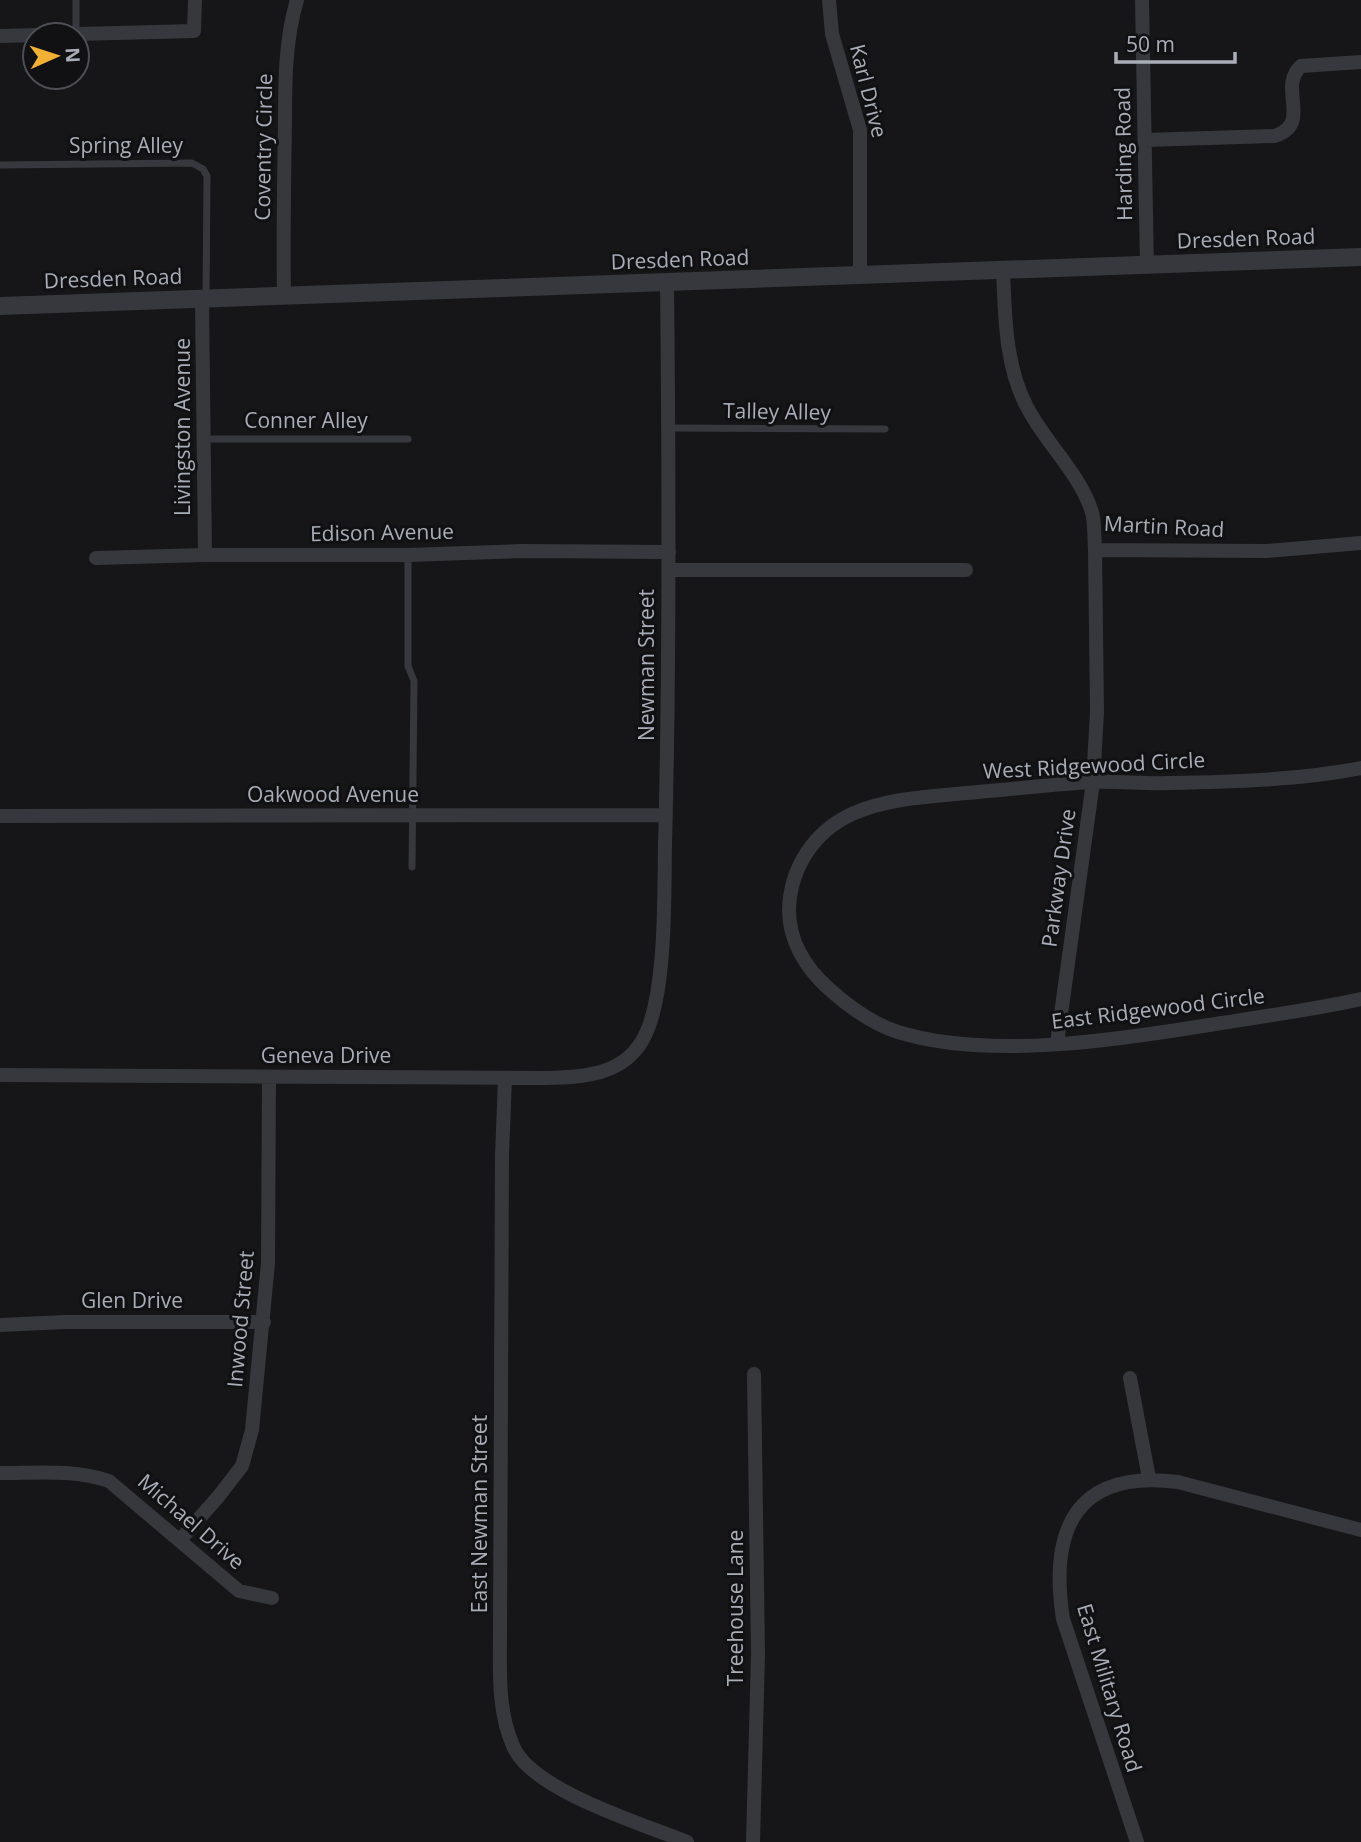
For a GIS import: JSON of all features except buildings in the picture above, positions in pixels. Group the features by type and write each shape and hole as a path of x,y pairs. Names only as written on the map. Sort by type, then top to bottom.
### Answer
{"street":[{"path":"91,34 194,31 195,0"},
{"name":"Coventry Circle","path":"284,296 282,211 285,82 289,37 297,0"},
{"name":"Karl Drive","path":"829,0 836,48 860,130 860,276"},
{"name":"Harding Road","path":"1142,0 1147,266"},
{"path":"0,36 21,35"},
{"path":"1145,140 1275,136 1285,132 1293,121 1292,80 1295,71 1301,66 1361,62"},
{"name":"Dresden Road","path":"0,306 1361,257"},
{"name":"Martin Road","path":"1003,270 1010,355 1016,381 1038,428 1080,485 1092,514 1095,550 1254,551 1361,543"},
{"name":"Newman Street","path":"641,1043 656,1002 663,937 669,570 667,284"},
{"name":"Livingston Avenue","path":"204,299 205,555"},
{"name":"Parkway Drive","path":"1057,1043 1093,782 1097,712 1095,550"},
{"name":"Edison Avenue","path":"96,558 408,555 523,551 669,552"},
{"path":"669,570 965,570"},
{"name":"West Ridgewood Circle","path":"790,893 799,864 821,835 851,814 906,800 1093,782 1171,783 1260,779 1361,768"},
{"name":"Oakwood Avenue","path":"0,816 666,815"},
{"name":"East Ridgewood Circle","path":"790,893 792,936 803,959 821,981 844,1003 880,1025 924,1039 984,1046 1134,1037 1286,1015 1361,999"},
{"name":"Geneva Drive","path":"0,1074 555,1078 602,1073 623,1063 641,1043"},
{"name":"Inwood Street","path":"180,1540 242,1466 252,1430 264,1322 269,1211 269,1077"},
{"name":"East Newman Street","path":"505,1078 502,1156 500,1697 507,1731 522,1760 558,1789 687,1842"},
{"name":"Glen Drive","path":"0,1325 65,1322 264,1322"},
{"name":"Treehouse Lane","path":"754,1374 758,1654 754,1842"},
{"path":"1130,1378 1149,1478"},
{"name":"Michael Drive","path":"0,1473 71,1472 90,1474 109,1481 239,1591 272,1598"},
{"name":"East Military Road","path":"1137,1842 1063,1619 1058,1571 1061,1547 1068,1526 1078,1511 1104,1489 1126,1481 1149,1478 1178,1482 1361,1530"}],"lane":[{"path":"76,0 76,21"},
{"name":"Spring Alley","path":"0,165 192,163 203,169 207,176 204,299"},
{"name":"Talley Alley","path":"668,428 885,429"},
{"name":"Conner Alley","path":"203,439 408,439"},
{"path":"408,555 408,666 415,681 412,867"}]}
